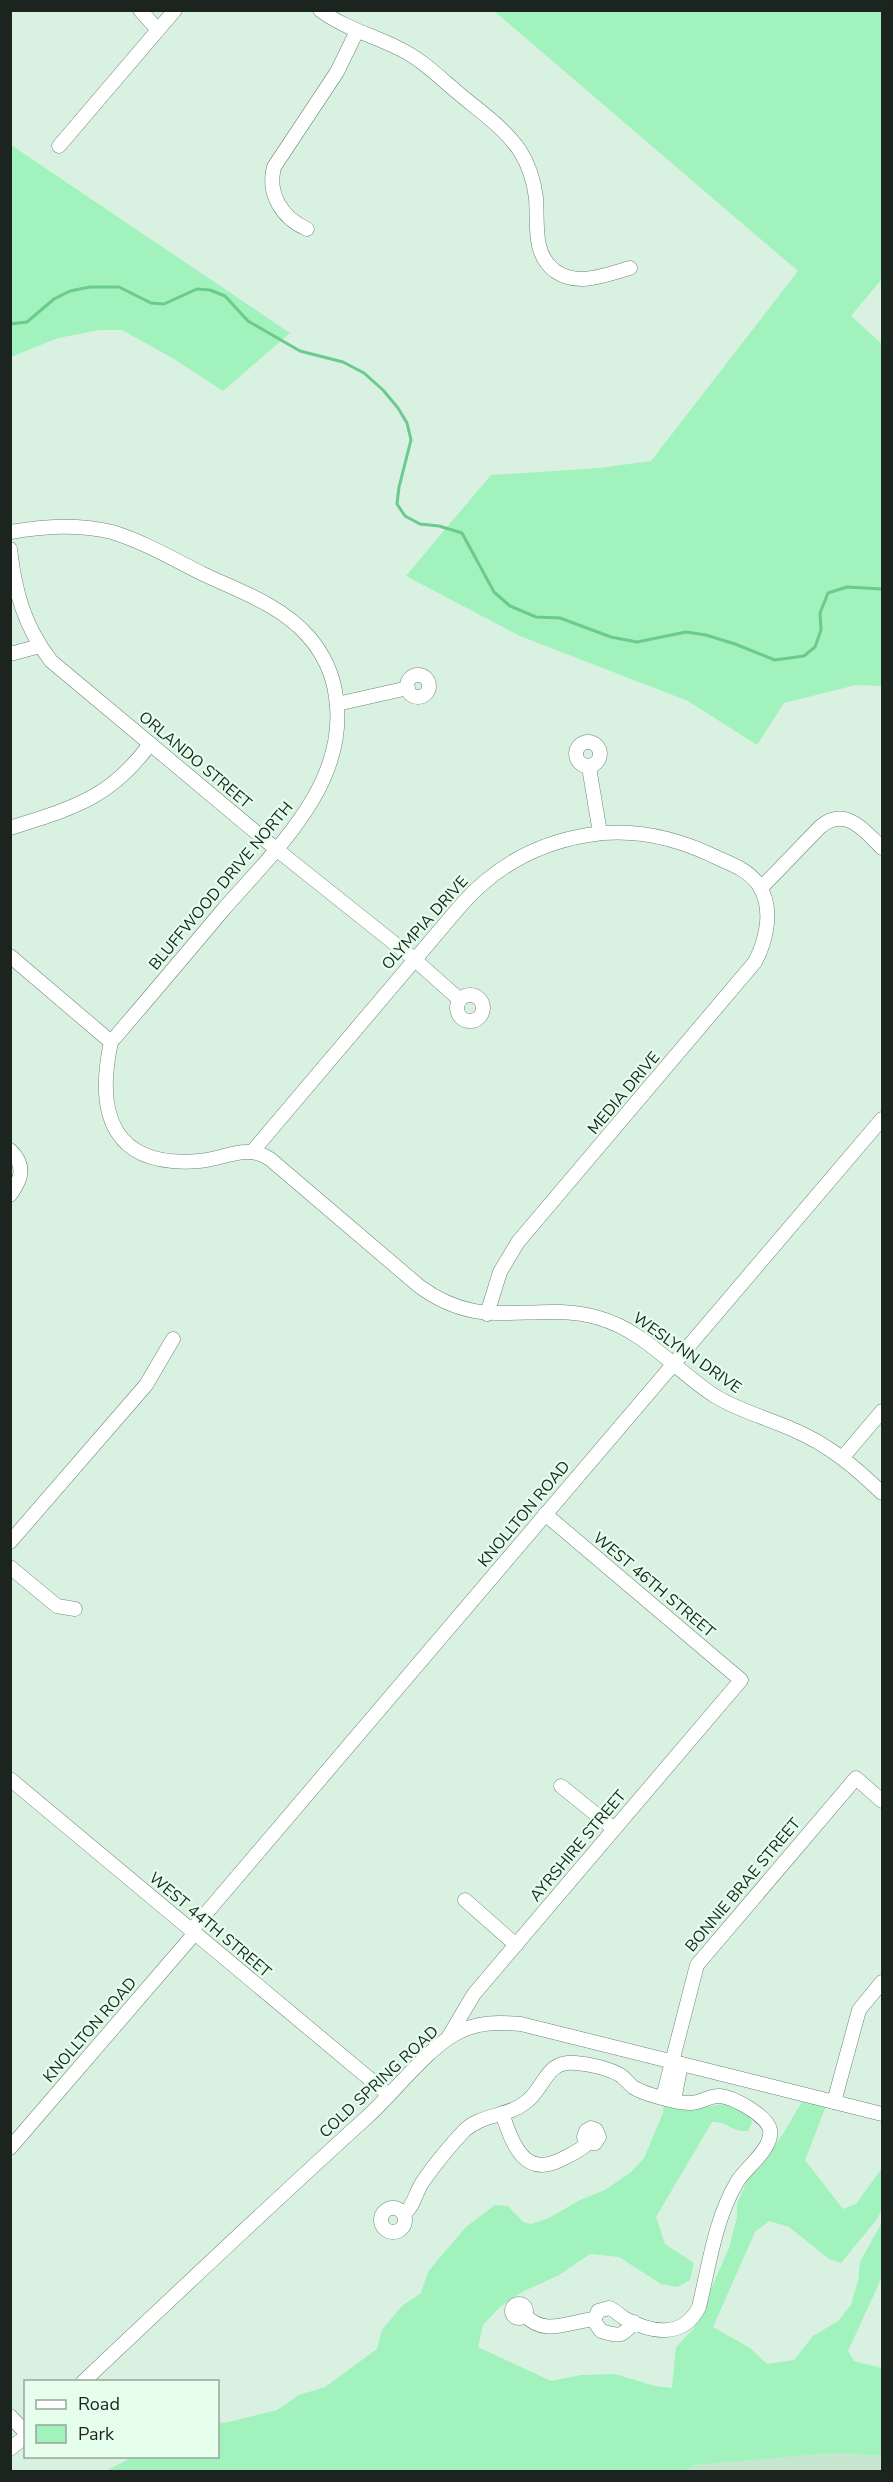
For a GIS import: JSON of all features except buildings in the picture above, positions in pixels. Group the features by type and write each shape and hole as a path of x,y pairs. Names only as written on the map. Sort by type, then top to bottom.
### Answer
{"street":[{"path":"140,10 158,30"},
{"path":"59,146 175,10"},
{"path":"320,10 338,23 397,47 419,60 506,134 520,151 531,175 536,200 539,246 546,261 554,270 569,278 582,280 630,268"},
{"path":"307,228 289,218 277,202 272,185 273,167 337,72 357,31"},
{"name":"BLUFFWOOD DRIVE NORTH","path":"10,532 58,525 88,526 112,532 264,603 289,618 313,642 329,670 337,704 336,740 324,778 307,810 111,1042"},
{"name":"ORLANDO STREET","path":"10,549 18,596 31,632 59,669 276,849 414,959 460,1000"},
{"path":"10,654 40,646"},
{"path":"337,704 408,688"},
{"path":"10,828 75,807 102,793 128,771 150,744"},
{"path":"589,766 600,833"},
{"path":"760,888 820,826 830,820 847,819 856,823 882,848"},
{"name":"OLYMPIA DRIVE","path":"252,1152 467,898 499,870 548,845 600,833 634,833 681,842 742,869 760,888"},
{"name":"MEDIA DRIVE","path":"487,1314 500,1272 518,1242 750,969 760,951 766,930 766,903 760,888"},
{"path":"10,956 111,1042 107,1074 110,1121 125,1143 148,1155 191,1161 208,1160 239,1152 252,1152"},
{"name":"KNOLLTON ROAD","path":"13,2140 193,1932 882,1119"},
{"path":"10,1150 20,1161 21,1169 19,1183 10,1195"},
{"name":"WESLYNN DRIVE","path":"252,1152 270,1159 426,1291 461,1308 487,1314 564,1312 597,1317 620,1326 638,1336 673,1365 728,1404 794,1430 843,1457 882,1493"},
{"path":"10,1542 148,1382 173,1339"},
{"path":"843,1457 882,1411"},
{"name":"WEST 46TH STREET","path":"545,1514 741,1680"},
{"path":"10,1567 57,1606 75,1609"},
{"name":"AYRSHIRE STREET","path":"447,2039 474,1994 741,1680"},
{"name":"BONNIE BRAE STREET","path":"668,2099 697,1965 856,1778 882,1801"},
{"name":"WEST 44TH STREET","path":"10,1779 389,2095"},
{"path":"561,1786 614,1829"},
{"path":"465,1900 516,1945"},
{"path":"834,2102 859,2010 882,1982"},
{"name":"COLD SPRING ROAD","path":"85,2380 447,2039 481,2024 509,2023 534,2027 882,2114"},
{"path":"404,2214 413,2203 424,2181 459,2136 476,2122 526,2103 549,2071 558,2065 570,2062 614,2072 638,2090 668,2099 690,2103 719,2096 728,2098 762,2115 771,2133 767,2146 741,2175 729,2197 699,2307 692,2319 682,2327 660,2332 634,2322 609,2308 599,2310 595,2325 601,2331 619,2336 624,2334 634,2322"},
{"path":"502,2114 516,2149 538,2166 550,2165 576,2152 588,2142"},
{"path":"525,2315 533,2323 546,2328 595,2319"},
{"path":"10,2416 24,2432"},
{"path":"10,2449 24,2436"}],"shaded area":[{"path":"834,2453 882,2456 882,2471 686,2472 694,2465"}],"green space":[{"path":"494,11 882,11 882,279 851,316 882,344 882,686 856,685 784,703 757,745 688,701 520,636 406,576 491,475 599,468 651,461 798,271"},
{"path":"11,145 290,333 223,391 174,359 122,330 100,330 58,338 11,357"},
{"path":"803,2100 826,2106 805,2160 843,2209 856,2204 882,2168 882,2207 878,2218 841,2263 829,2259 789,2227 769,2221 755,2232 713,2327 750,2348 767,2364 794,2360 813,2336 838,2321 851,2305 858,2281 860,2262 882,2222 882,2277 848,2351 854,2361 882,2368 882,2456 834,2453 694,2465 686,2472 634,2471 635,2469 632,2472 104,2472 130,2458 219,2458 219,2422 225,2423 277,2410 299,2395 325,2387 377,2349 382,2330 402,2306 421,2293 428,2272 441,2256 466,2227 495,2205 508,2206 523,2222 531,2224 549,2218 578,2201 605,2190 631,2172 644,2158 663,2113 664,2104 698,2108 735,2105 747,2113 752,2122 748,2131 712,2122 656,2217 665,2244 694,2263 690,2280 678,2287 661,2284 619,2257 590,2254 559,2275 522,2292 500,2307 483,2325 478,2347 551,2381 581,2375 615,2374 655,2386 672,2388 676,2347 694,2328 729,2248 737,2217 737,2204 747,2181 783,2134"}],"waterway":[{"path":"10,324 27,322 54,299 70,291 90,287 119,287 151,303 164,304 197,289 210,290 225,296 248,321 300,351 343,362 364,373 383,390 407,423 411,440 397,504 405,516 420,524 439,526 462,533 494,592 510,606 536,617 560,618 611,637 637,642 686,632 706,635 775,660 804,656 815,647 821,630 820,613 828,593 847,587 882,589"}]}
